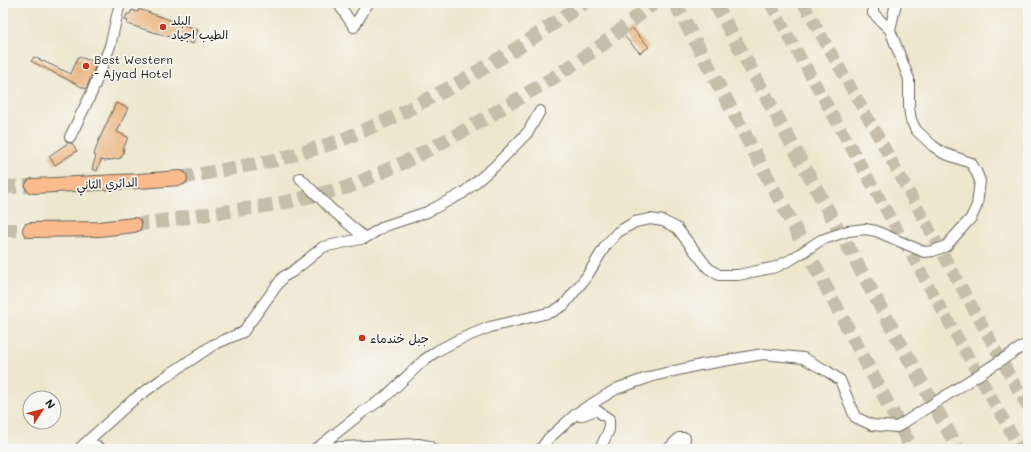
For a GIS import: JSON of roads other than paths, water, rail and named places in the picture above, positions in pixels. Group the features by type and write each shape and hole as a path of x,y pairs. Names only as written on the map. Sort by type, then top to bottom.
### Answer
{"highway":[{"name":"الدائري الثاني","path":"33,186 180,178"},
{"path":"30,230 100,229 134,226"}],"street":[{"path":"70,137 92,92 110,46 120,3"},
{"path":"338,3 354,27 368,3"},
{"path":"316,449 364,411 384,398 424,360 437,351 458,340 490,327 552,312 564,305 587,276 606,245 618,232 635,222 650,219 663,221 677,228 708,268 719,275 738,275 776,267 792,259 821,240 848,231 865,229 876,231 924,252 933,251 946,246 971,218 977,205 980,181 971,163 943,153 916,130 911,120 909,108 909,79 890,30 873,13 873,3"},
{"path":"890,30 896,3"},
{"path":"79,448 133,400 160,380 213,345 244,332 283,277 292,272 323,247 365,238 385,226 426,212 463,194 495,166 528,132 540,111"},
{"path":"300,178 331,209 365,238"},
{"path":"541,449 548,439 577,413 616,389 653,376 700,365 763,354 803,358 827,371 840,380 855,417 872,425 897,427 1028,343"},
{"path":"568,421 596,410 609,419 609,430 600,449"},
{"path":"668,449 680,438 686,438 683,449"},
{"path":"316,449 418,444 429,446 432,449"},
{"path":"79,448 94,445 101,449"}],"tunnel":[{"path":"180,178 276,160 337,142 390,119 455,85 519,47 584,3"},
{"path":"134,225 278,204 348,187 405,162 469,128 553,78 602,45 654,3"},
{"path":"675,3 912,449"},
{"path":"715,3 958,449"},
{"path":"770,3 1020,449"},
{"path":"803,3 1028,408"},
{"path":"3,187 33,186"},
{"path":"3,230 30,230"}],"place":[{"name":"البلد الطيب اجياد","path":"163,27"},
{"name":"Best Western - Ajyad Hotel","path":"86,66"},
{"name":"جبل خندماء","path":"362,338"}]}
